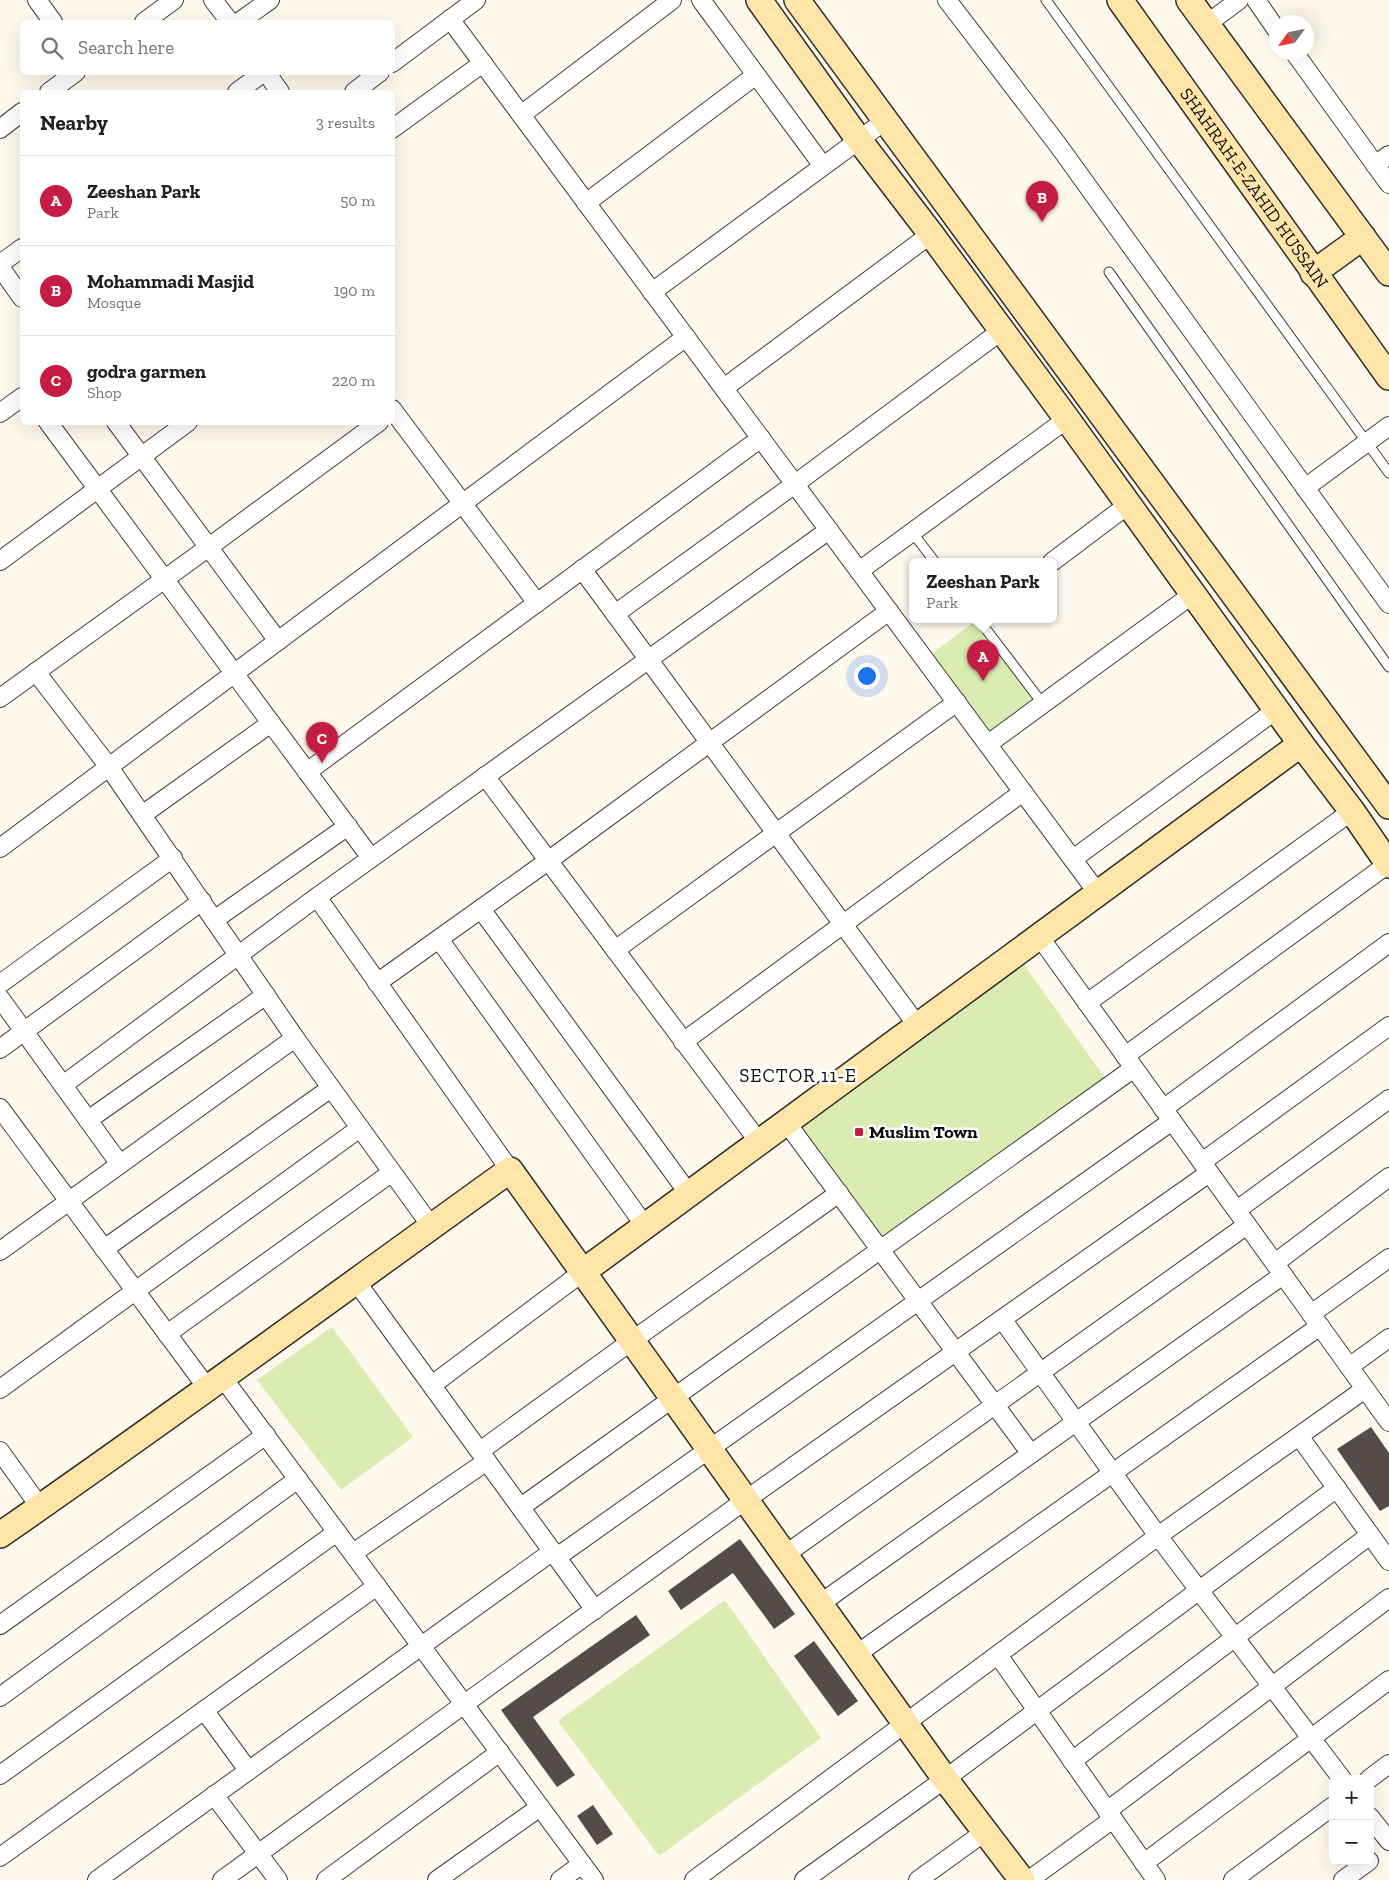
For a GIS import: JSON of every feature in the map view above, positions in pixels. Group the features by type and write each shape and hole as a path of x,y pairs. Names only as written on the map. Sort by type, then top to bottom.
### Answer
{"street":[{"path":"36,0 51,20"},
{"path":"147,20 174,0"},
{"path":"213,0 228,20"},
{"path":"242,20 270,0"},
{"path":"395,61 476,0"},
{"path":"521,115 672,0"},
{"path":"701,0 823,166"},
{"path":"521,1507 880,1250 1389,864 1129,504 931,234 859,140 759,0"},
{"path":"798,0 1389,806"},
{"path":"947,0 1058,145 1389,604"},
{"name":"SHAHRAH-E-ZAHID HUSSAIN","path":"1120,0 1389,377"},
{"path":"1189,0 1389,273"},
{"path":"1207,24 1239,0"},
{"path":"1256,0 1269,19"},
{"path":"450,20 1097,892"},
{"path":"1301,60 1382,160 1389,184"},
{"path":"395,127 483,64"},
{"path":"52,90 72,75"},
{"path":"240,90 261,75"},
{"path":"267,75 278,90"},
{"path":"357,90 376,75"},
{"path":"586,203 756,75"},
{"path":"0,129 20,114"},
{"path":"652,292 886,120"},
{"path":"724,388 931,234"},
{"path":"1314,273 1363,237"},
{"path":"20,250 0,266 20,295"},
{"path":"614,614 795,484 1001,331"},
{"path":"0,848 686,337"},
{"path":"0,413 20,398"},
{"path":"395,414 537,603"},
{"path":"859,571 1066,419"},
{"path":"50,425 371,858"},
{"path":"118,425 278,640"},
{"path":"0,561 184,425"},
{"path":"0,698 210,548 375,425"},
{"path":"1305,488 1389,426"},
{"path":"308,772 761,438"},
{"path":"1057,558 1129,504"},
{"path":"63,1085 316,897 829,530"},
{"path":"582,569 711,742 917,1026"},
{"path":"988,744 1193,594"},
{"path":"378,984 889,611"},
{"path":"36,672 109,767 295,1038 391,1174 431,1226"},
{"path":"615,950 957,702"},
{"path":"1073,859 1276,710"},
{"path":"142,815 271,722"},
{"path":"432,1385 758,1142 1301,744"},
{"path":"485,776 758,1142"},
{"path":"684,1042 1023,792"},
{"path":"1087,1003 1352,811"},
{"path":"214,920 348,826"},
{"path":"0,984 173,858"},
{"path":"316,897 858,1654 945,1779 1022,1880"},
{"path":"0,1049 202,901"},
{"path":"481,909 689,1194"},
{"path":"1039,936 1388,1420"},
{"path":"439,939 646,1226"},
{"path":"97,1880 421,1645 711,1448 918,1301 1168,1115 1389,943"},
{"path":"88,1120 266,995"},
{"path":"0,998 119,1163"},
{"path":"222,1880 747,1499 1002,1320 1206,1167 1389,1026"},
{"path":"0,1251 119,1163 295,1038"},
{"path":"104,1249 331,1088"},
{"path":"786,1554 1040,1373 1242,1217 1389,1099"},
{"path":"2,1116 167,1334 266,1435 594,1880"},
{"path":"786,1122 1031,1454"},
{"path":"0,1389 360,1128"},
{"path":"0,1535 216,1383 355,1280 510,1170"},
{"path":"167,1334 391,1174"},
{"path":"821,1603 1076,1422 1279,1269 1389,1177"},
{"path":"353,1553 484,1456 633,1340 839,1193"},
{"path":"858,1654 1112,1473 1315,1320 1389,1258"},
{"path":"355,1280 595,1610"},
{"path":"1002,1320 1158,1536 1339,1775"},
{"path":"1349,1367 1389,1338"},
{"path":"694,1880 1158,1536 1365,1388"},
{"path":"0,1625 266,1435"},
{"path":"1299,1436 1389,1561"},
{"path":"3,1461 40,1507"},
{"path":"0,1697 298,1479"},
{"path":"804,1880 945,1779 1337,1488"},
{"path":"0,1775 337,1532"},
{"path":"1072,1760 1370,1535"},
{"path":"0,1857 377,1586"},
{"path":"1029,1880 1272,1686 1389,1598"},
{"path":"998,1656 1156,1880"},
{"path":"1144,1863 1389,1680"},
{"path":"204,1710 248,1770"},
{"path":"326,1880 500,1752"},
{"path":"1374,1775 1389,1764"},
{"path":"214,1795 278,1880"},
{"path":"437,1880 540,1807"},
{"path":"1233,1880 1329,1809"},
{"path":"1372,1820 1389,1842"},
{"path":"918,1880 986,1831"},
{"path":"1374,1857 1389,1846"},
{"path":"560,1880 582,1864"},
{"path":"1343,1880 1364,1865"}],"lane":[{"path":"1046,0 1389,473"},
{"path":"1109,272 1389,667"},
{"path":"912,532 932,558"},
{"path":"981,623 1043,704"}],"green space":[{"path":"972,623 978,623 1043,704 988,744 925,659"},
{"path":"1022,962 1106,1079 883,1237 799,1123"},
{"path":"332,1327 413,1437 341,1490 257,1380"},
{"path":"725,1600 821,1738 659,1856 558,1721"}],"building":[{"path":"1371,1427 1389,1453 1389,1506 1380,1511 1337,1449"},
{"path":"740,1539 795,1614 774,1629 733,1573 681,1610 668,1591"},
{"path":"636,1615 650,1635 533,1717 575,1775 557,1787 501,1710"},
{"path":"814,1641 858,1701 838,1716 794,1656"},
{"path":"593,1805 613,1834 597,1845 577,1816"}],"place":[{"name":"Mohammadi Masjid","path":"1042,222"},
{"name":"Zeeshan Park","path":"983,681"},
{"name":"godra garmen","path":"322,763"},
{"name":"Muslim Town","path":"859,1132"}],"district":[{"name":"SECTOR 11-E","path":"798,1075"}]}
